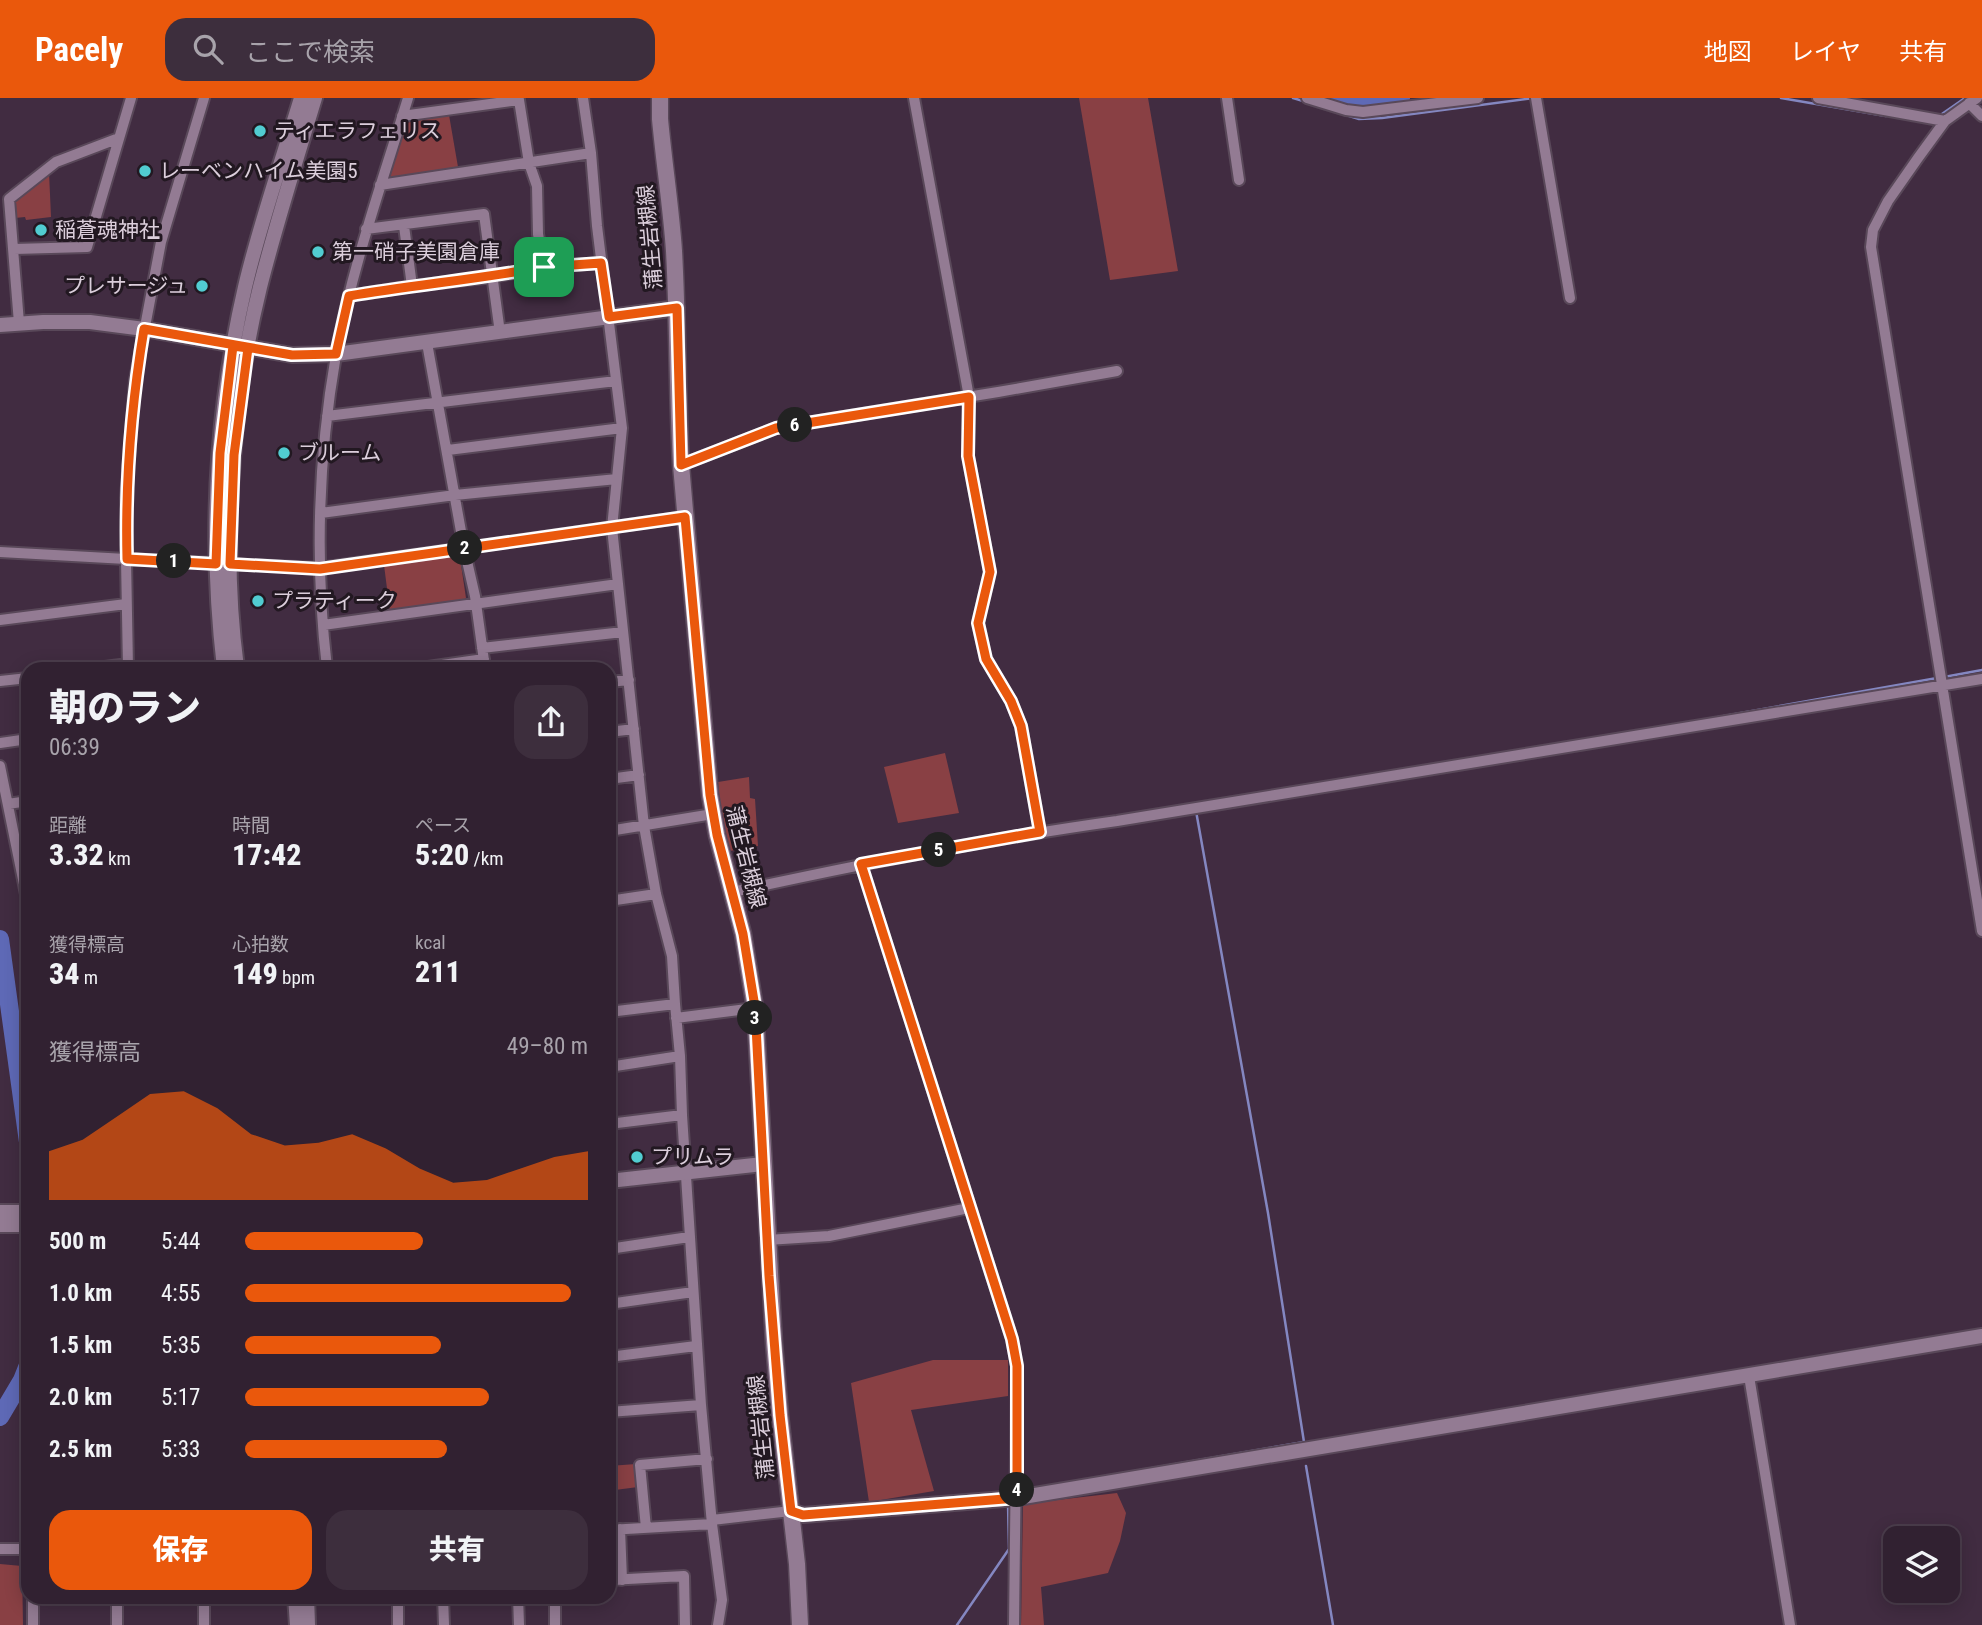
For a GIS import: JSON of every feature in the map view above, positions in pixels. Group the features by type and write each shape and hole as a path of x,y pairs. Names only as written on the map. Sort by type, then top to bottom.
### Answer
{"main road":[{"name":"蒲生岩槻線","path":"662,99 660,118 677,308 681,465 708,778 713,814 750,967 755,1007 767,1240 780,1415 797,1564 800,1625"}],"street":[{"path":"14,248 87,247 131,98"},
{"path":"128,662 125,498 135,380 161,242 204,98"},
{"path":"224,662 220,453 233,346 259,235 301,98"},
{"path":"236,662 223,564 248,348 263,277 315,98"},
{"path":"326,662 320,569 323,456 327,416 336,354 366,229 408,98"},
{"path":"583,98 622,428 612,528 644,826 656,894 672,956 696,1346 722,1600 718,1625"},
{"path":"914,98 969,397 968,456 990,572 978,623 986,659 1011,701 1021,726 1040,832"},
{"path":"1227,98 1239,180"},
{"path":"1307,98 1346,110 1363,112 1478,98"},
{"path":"1346,110 1351,98"},
{"path":"1536,98 1570,298"},
{"path":"1818,98 1945,121"},
{"path":"402,116 519,100 529,163 537,186 538,234 544,267"},
{"path":"1982,116 1973,100 1945,121 1888,201 1873,230 1871,247 1982,931"},
{"path":"19,323 9,199 56,162 119,138"},
{"path":"380,185 591,153"},
{"path":"366,229 484,214 500,332"},
{"path":"404,226 412,286"},
{"path":"349,296 544,267 601,263"},
{"path":"0,325 90,322 292,355 336,354 677,308"},
{"path":"427,343 477,605 484,659"},
{"path":"681,465 776,428 1117,371"},
{"path":"327,416 616,382"},
{"path":"447,450 622,428"},
{"path":"321,513 455,495 617,479"},
{"path":"0,552 320,569 685,517"},
{"path":"323,625 618,584"},
{"path":"0,620 126,604"},
{"path":"463,662 623,632"},
{"path":"0,681 21,678"},
{"path":"733,892 861,864 1040,832 1982,679"},
{"path":"616,681 629,680"},
{"path":"616,731 634,729"},
{"path":"0,743 21,740"},
{"path":"0,766 21,853"},
{"path":"616,778 639,775"},
{"path":"8,804 21,802"},
{"path":"616,830 713,814"},
{"path":"861,864 1012,1339 1017,1366 1014,1625"},
{"path":"616,900 656,894"},
{"path":"616,1011 675,1004"},
{"path":"676,1018 755,1007"},
{"path":"616,1066 680,1056"},
{"path":"616,1123 682,1115"},
{"path":"616,1180 763,1164"},
{"path":"767,1240 829,1236 969,1208"},
{"path":"4,1219 21,1214"},
{"path":"4,1219 21,1223"},
{"path":"616,1248 689,1237"},
{"path":"616,1303 693,1292"},
{"path":"616,1529 712,1522 791,1511 803,1515 1017,1498 1982,1336"},
{"path":"616,1356 696,1346"},
{"path":"1749,1376 1790,1625"},
{"path":"616,1411 701,1405"},
{"path":"646,1528 640,1465 707,1460"},
{"path":"616,1536 622,1580"},
{"path":"0,1549 21,1549"},
{"path":"616,1580 684,1576 685,1625"},
{"path":"33,1604 33,1625"},
{"path":"117,1604 117,1625"},
{"path":"204,1604 204,1625"},
{"path":"296,1604 297,1625"},
{"path":"307,1604 308,1625"},
{"path":"398,1604 398,1625"},
{"path":"443,1604 444,1625"},
{"path":"518,1604 519,1625"},
{"path":"555,1604 555,1625"}],"shaded area":[{"path":"1079,98 1148,98 1178,271 1110,280"},
{"path":"449,115 458,167 391,179 388,177 405,123"},
{"path":"49,172 51,217 26,220 25,217 15,218 14,199"},
{"path":"456,555 460,558 466,598 463,601 390,612 384,565"},
{"path":"945,753 959,813 898,823 884,767"},
{"path":"749,777 750,798 755,799 758,846 730,851 721,814 718,782"},
{"path":"933,1360 1008,1360 1008,1396 911,1410 934,1491 869,1502 851,1383"},
{"path":"636,1464 638,1487 616,1490 616,1465"},
{"path":"1117,1493 1126,1513 1120,1541 1108,1573 1041,1587 1044,1625 1021,1625 1023,1504"},
{"path":"0,1564 21,1566 23,1625 0,1625"}],"waterway":[{"path":"1293,98 1303,101"},
{"path":"1338,98 1372,101 1401,98"},
{"path":"1333,111 1359,119 1382,118 1534,98"},
{"path":"1781,98 1886,116"},
{"path":"1939,116 1965,98"},
{"path":"1944,677 1982,670"},
{"path":"1696,721 1937,678"},
{"path":"1100,1477 1304,1442 1268,1213 1196,811"},
{"path":"0,939 21,1091"},
{"path":"0,1417 21,1382"},
{"path":"1306,1466 1333,1625"},
{"path":"957,1625 1009,1549 1008,1503"}],"place":[{"name":"ティエラフェリス","path":"260,131"},
{"name":"レーベンハイム美園5","path":"145,171"},
{"name":"稲蒼魂神社","path":"41,230"},
{"name":"第一硝子美園倉庫","path":"318,252"},
{"name":"プレサージュ","path":"202,286"},
{"name":"ブルーム","path":"284,453"},
{"name":"プラティーク","path":"258,601"},
{"name":"プリムラ","path":"637,1157"}],"route":[{"path":"601,263 609,317 677,308 681,465 776,428 969,397 968,456 990,572 978,623 986,659 1011,701 1021,726 1040,832 861,864 1012,1339 1017,1366 1017,1498 803,1515 791,1511 769,1276 755,1007 743,934 717,835 710,795 685,517 320,569 230,564 234,455 248,348 233,346 220,453 216,564 127,559 125,498 128,455 135,380 144,329 292,355 336,354 349,296 544,267 601,263"}]}
